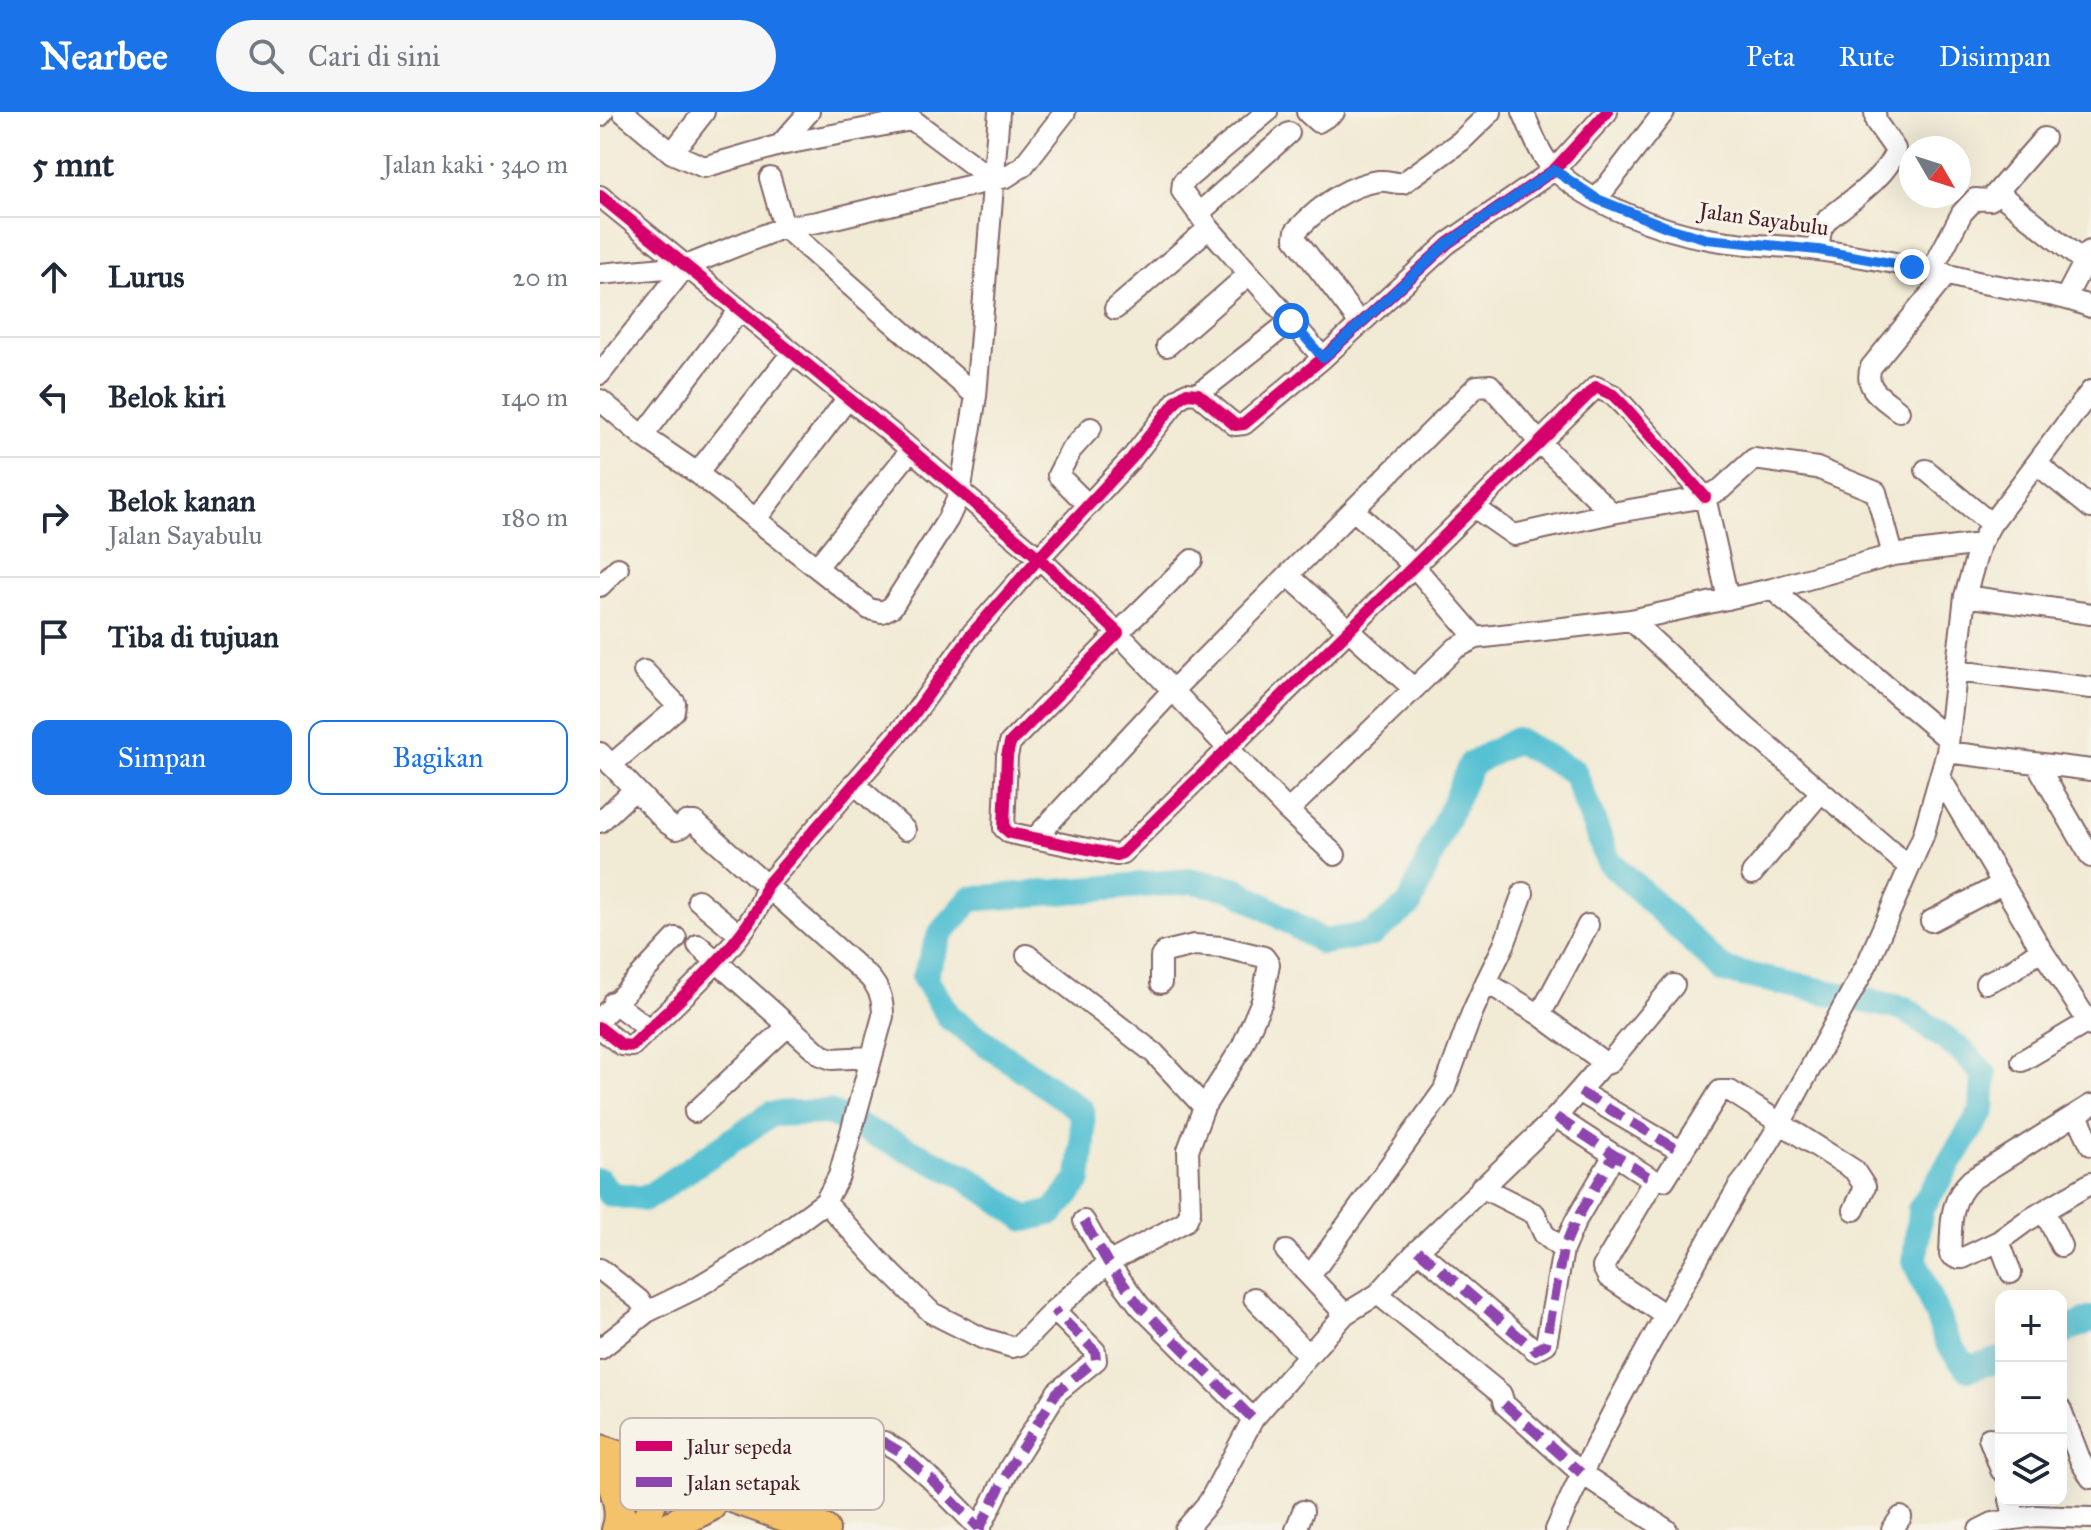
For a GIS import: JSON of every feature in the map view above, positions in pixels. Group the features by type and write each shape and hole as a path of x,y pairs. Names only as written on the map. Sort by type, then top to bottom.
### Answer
{"highway":[{"path":"603,1465 619,1504 617,1530"},
{"path":"663,1530 702,1510"},
{"path":"722,1510 779,1530"},
{"path":"765,1510 824,1530"}],"main road":[{"path":"636,1530 650,1510"},
{"path":"651,1530 659,1510"}],"street":[{"path":"623,112 672,153 696,165 709,167 780,145 906,116 994,181"},
{"path":"672,153 704,112"},
{"path":"780,145 809,112"},
{"path":"600,400 869,609 882,612 892,607 948,519 960,493 976,396 999,112"},
{"path":"600,274 686,266 784,227 994,181 1023,166 1065,112"},
{"path":"1267,112 1183,182 1182,191 1204,221 1323,358"},
{"path":"1307,112 1318,122 1334,112"},
{"path":"1359,322 1295,238 1296,231 1332,199 1371,182 1403,183 1461,141 1491,112"},
{"name":"Jalan Sayabulu","path":"1523,112 1544,158 1554,170 1597,199 1669,228 1707,239 1818,250 1940,272 2066,297 2091,307"},
{"path":"600,1028 626,1046 632,1046 717,961 756,913 766,886 912,717 970,636 1131,459 1178,399 1187,393 1198,394 1235,425 1241,425 1323,358 1448,243 1554,170 1607,112"},
{"path":"1597,199 1664,112"},
{"path":"1818,250 1821,229 1828,219 1893,159 1895,149 1876,122 1875,112"},
{"path":"1115,309 1289,133"},
{"path":"1899,411 1870,387 1867,378 1871,367 1940,272 1962,213 1975,199 1990,200 2044,138"},
{"path":"770,178 784,227 976,396"},
{"path":"1997,192 2087,256 2066,297"},
{"path":"600,196 1039,558 1118,633 1288,811 1335,855"},
{"path":"600,374 686,266"},
{"path":"1167,346 1249,274"},
{"path":"643,436 739,311"},
{"path":"1198,394 1291,321"},
{"path":"697,473 792,353"},
{"path":"1035,838 1172,691 1477,386 1490,385 1540,443 1612,513"},
{"path":"1192,560 1010,743 1004,828 1010,833 1086,851 1122,853 1596,387 1613,395 1624,406 1705,497 1728,599"},
{"path":"1556,1530 1581,1473 1664,1314 1738,1188 1780,1124 1868,962 1923,836 1941,779 1965,596 1980,544 1991,524 2091,391"},
{"path":"756,519 848,398"},
{"path":"1088,505 1058,475 1071,450 1091,428"},
{"path":"817,567 911,450"},
{"path":"1474,507 1514,535 1612,513 1705,497 1721,489 1754,459 1817,468 1876,492 1893,555"},
{"path":"2038,465 2091,508"},
{"path":"1926,470 1991,524"},
{"path":"1354,510 1413,565 1476,638"},
{"path":"1288,811 1456,648 1476,638 1631,620 1772,589 1893,555 1980,544"},
{"path":"600,586 618,568"},
{"path":"1289,576 1413,688"},
{"path":"1772,589 1947,746 2038,766 2091,770"},
{"path":"1965,596 2091,614"},
{"path":"1631,620 1821,792 1908,866"},
{"path":"600,1349 647,1312 694,1289 767,1245 825,1202 839,1176 883,1016 877,985 695,822 686,822 676,829 605,759 674,711 675,703 644,671"},
{"path":"1957,671 2091,688"},
{"path":"2038,766 2091,857"},
{"path":"1941,779 2041,949 2090,1024 2022,1061"},
{"path":"854,783 905,830"},
{"path":"600,822 634,790"},
{"path":"1752,874 1821,792"},
{"path":"1931,921 2002,884"},
{"path":"1310,1276 1444,1090 1472,1013 1523,893"},
{"path":"698,900 739,934"},
{"path":"1540,1015 1588,925"},
{"path":"600,1019 676,938"},
{"path":"698,945 821,1055 868,1062"},
{"path":"825,1202 932,1313 982,1338 1012,1347 1020,1345 1054,1310 1108,1263 1186,1221 1190,1212 1188,1150 1204,1107 1242,1047 1262,1001 1269,964 1264,957 1222,947 1194,945 1165,952 1161,957 1161,983"},
{"path":"1986,983 2011,971 2041,949"},
{"path":"1027,955 1154,1053 1204,1107"},
{"path":"1486,982 1540,1015 1600,1058 1601,1066"},
{"path":"1185,1530 1209,1502 1253,1419 1308,1355 1345,1314 1378,1294 1481,1187 1556,1117 1601,1066 1609,1063 1674,985"},
{"path":"613,1002 649,1029"},
{"path":"695,1112 788,1026"},
{"path":"1556,1117 1628,1162 1633,1169 1655,1180 1664,1180 1720,1091 1730,1091 1859,1174 1865,1187 1854,1210"},
{"path":"1580,1092 1682,1152"},
{"path":"2091,1145 2084,1110 1971,1180 1953,1204 1950,1254 1963,1258 1999,1241 2091,1183"},
{"path":"1418,1250 1535,1350 1546,1344 1563,1250 1575,1222 1614,1155"},
{"path":"1655,1180 1603,1267 1608,1277 1664,1314"},
{"path":"1481,1187 1535,1214 1544,1234 1563,1250"},
{"path":"2045,1212 2061,1246"},
{"path":"1084,1221 1108,1263 1140,1306 1253,1419"},
{"path":"1999,1241 2011,1273"},
{"path":"1286,1251 1345,1314"},
{"path":"600,1269 639,1300 647,1312"},
{"path":"1378,1294 1501,1394 1504,1404 1581,1473 1667,1530"},
{"path":"1254,1298 1308,1355"},
{"path":"884,1442 931,1479 979,1529 1010,1467 1057,1392 1096,1360 1095,1351 1054,1310"},
{"path":"2067,1426 2081,1462 2091,1478"},
{"path":"1989,1438 1995,1454"},
{"path":"1979,1530 2012,1510 2035,1516 2091,1518"}],"waterway":[{"path":"600,1181 610,1194 645,1199 771,1114 828,1112 966,1177 1026,1219 1053,1212 1079,1180 1082,1111 950,1018 924,977 941,933 971,899 1192,881 1235,889 1323,942 1372,934 1409,905 1471,764 1516,740 1574,772 1608,860 1723,970 1905,1009 1962,1051 1984,1074 1982,1111 1920,1210 1915,1261 1948,1343 1967,1368 1995,1361"},
{"path":"2067,1330 2091,1319"}],"marked path":[{"path":"1580,1092 1682,1152"},
{"path":"1556,1117 1614,1155"},
{"path":"1418,1250 1535,1350 1546,1344 1563,1250 1575,1222 1614,1155 1655,1180"},
{"path":"1084,1221 1108,1263 1140,1306 1253,1419"},
{"path":"979,1530 1010,1467 1057,1392 1096,1360 1095,1351 1054,1310"},
{"path":"1504,1404 1581,1473"},
{"path":"884,1442 931,1479 979,1528"}],"cycle path":[{"path":"600,196 1039,558 1131,459 1178,399 1187,393 1198,394 1235,425 1244,424 1323,358 1448,243 1554,170 1607,112"},
{"path":"600,1028 622,1045 632,1046 709,970 746,926 766,886 912,717 970,636 1039,558 1118,633 1010,743 1004,828 1010,833 1116,855 1122,853 1596,387 1613,395 1624,406 1705,497"}],"route":[{"path":"1291,321 1323,358 1448,243 1554,170 1597,199 1633,215 1707,239 1818,250 1912,267"}]}
